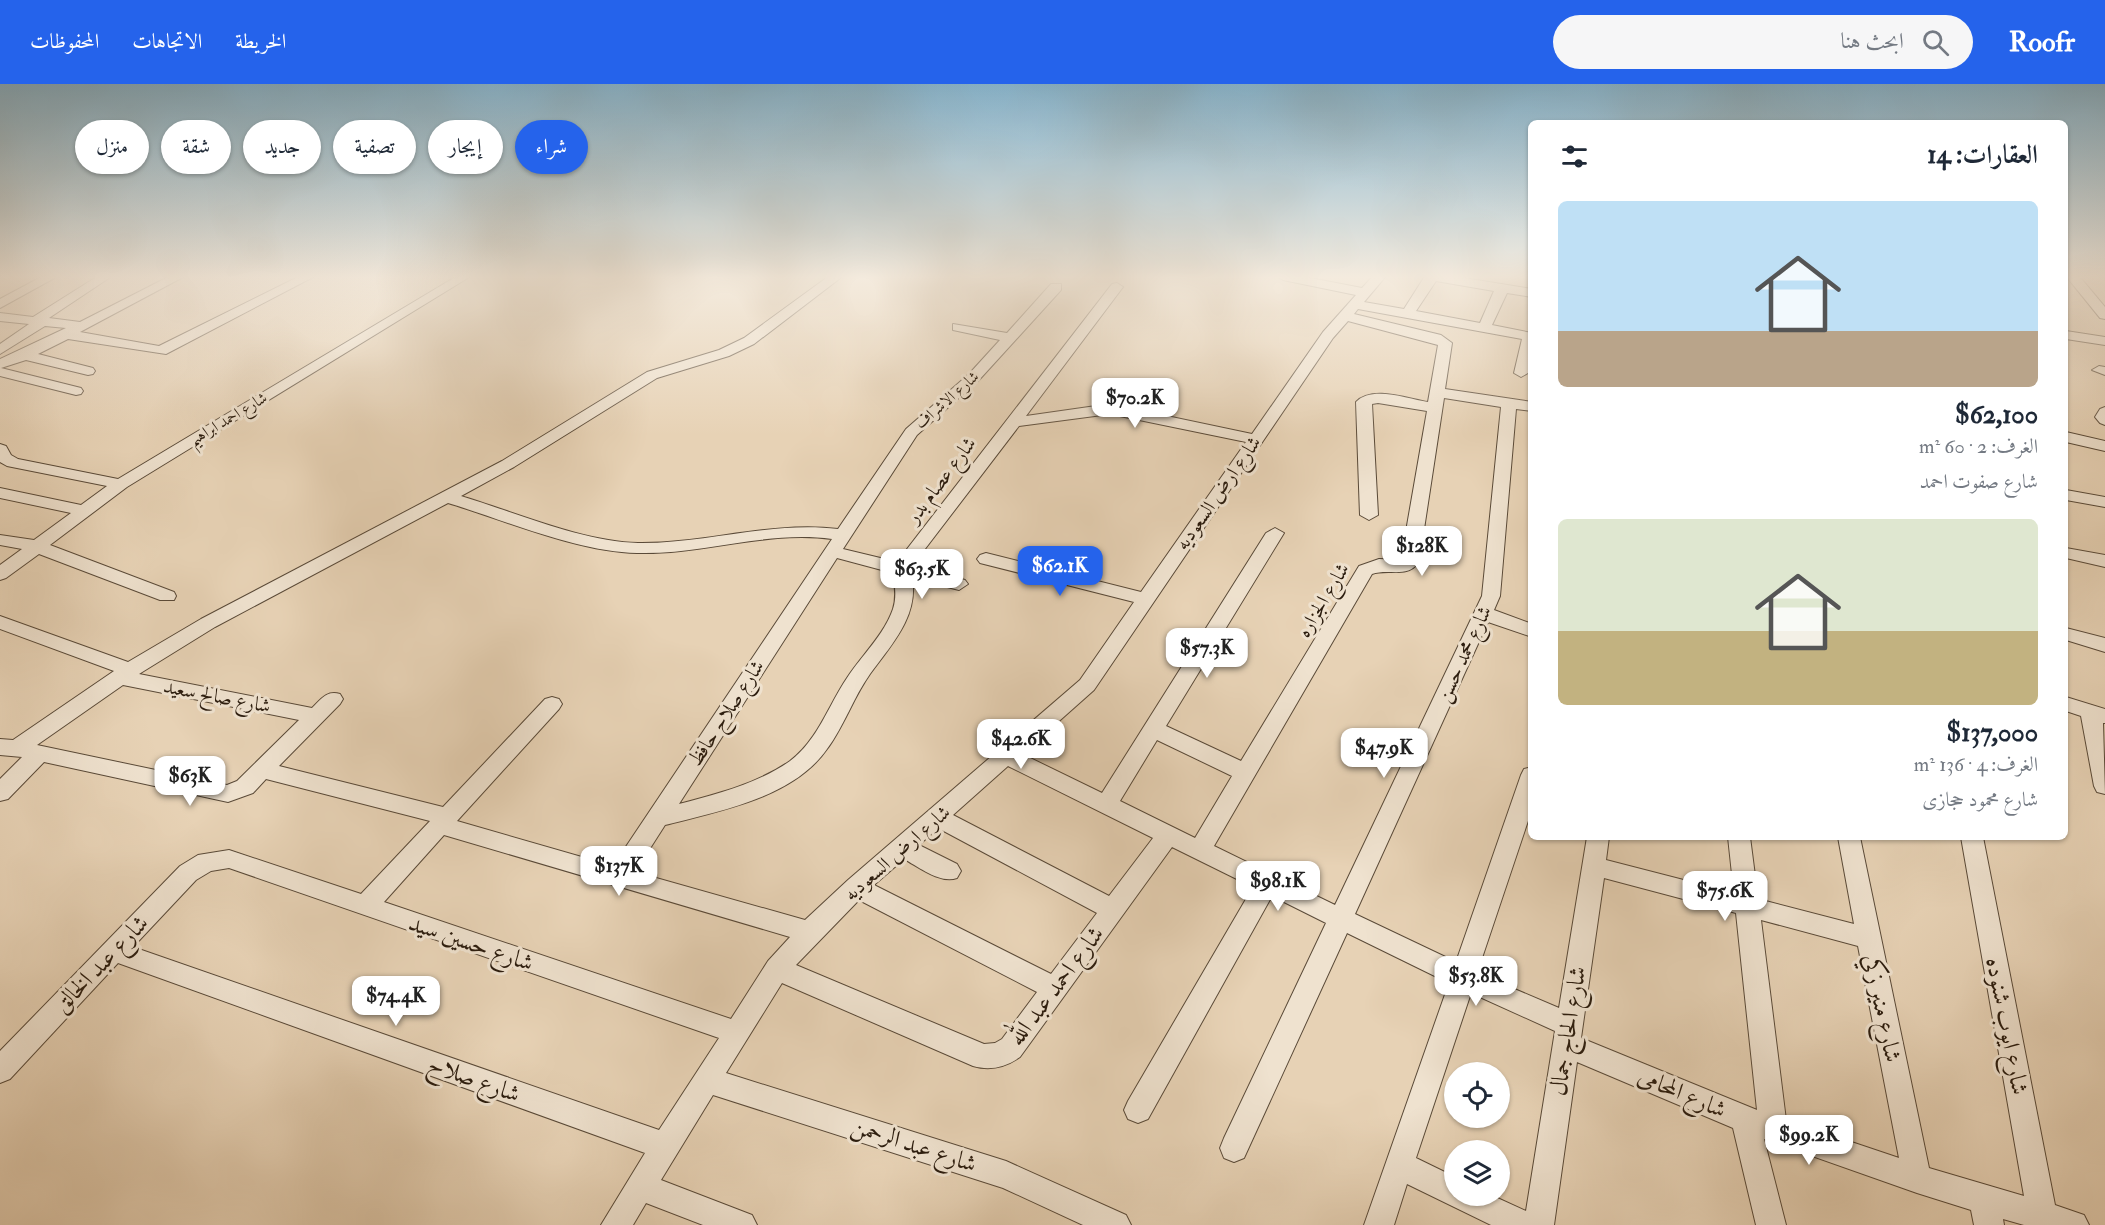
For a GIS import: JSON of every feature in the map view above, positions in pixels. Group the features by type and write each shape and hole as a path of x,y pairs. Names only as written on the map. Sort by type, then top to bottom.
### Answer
{"street":[{"path":"0,350 28,329"},
{"path":"3,373 25,355 75,329"},
{"path":"65,334 161,351 204,329"},
{"name":"شارع احمد ابراهيم","path":"0,574 121,484 377,329"},
{"path":"8,747 208,623 508,464 652,375 724,353 750,341 766,329"},
{"path":"969,329 1012,338"},
{"name":"شارع الاشراف","path":"837,543 910,432 974,377 1020,329"},
{"name":"شارع عصام بدر","path":"902,569 1084,329"},
{"name":"شارع ارض السعوديه","path":"616,1225 735,1032 777,969 809,932 856,887 1087,685 1333,329"},
{"name":"شارع الجزاره","path":"1200,850 1365,570 1374,566 1401,568 1410,564 1443,342 1413,329"},
{"path":"1490,329 1528,337"},
{"path":"2068,335 2105,341"},
{"path":"1521,373 1528,345"},
{"path":"25,355 88,371"},
{"path":"3,373 76,391"},
{"path":"1369,515 1364,402 1377,398 1528,406"},
{"name":"شارع محمد حسن","path":"1234,1148 1491,596 1509,404"},
{"path":"1013,422 1110,409 1255,439"},
{"path":"2105,412 2105,420"},
{"path":"2068,437 2105,446"},
{"path":"0,449 5,458 13,463 121,484"},
{"path":"0,493 84,510"},
{"path":"2068,495 2105,502"},
{"path":"447,497 580,541 606,546 639,548 678,546 783,530 804,530 902,569 959,584"},
{"path":"1106,805 1275,533"},
{"path":"0,540 35,546 167,596"},
{"name":"شارع صلاح حافظ","path":"620,875 837,543"},
{"path":"2068,553 2105,561"},
{"path":"986,559 1144,600"},
{"path":"658,818 734,796 794,769 812,755 825,739 850,690 897,620 905,594 902,569"},
{"path":"1483,613 1528,630"},
{"name":"شارع صالح سعيد","path":"0,622 124,673 316,716"},
{"path":"2068,635 2105,645"},
{"path":"8,747 223,794 240,790 333,699"},
{"path":"364,907 552,704"},
{"path":"2068,705 2098,715 2105,786"},
{"path":"1153,729 1246,773"},
{"path":"0,793 39,753"},
{"name":"شارع المحامى","path":"1006,756 1463,978 1568,1035 1745,1119 1917,1179 1987,1212 2042,1214 2074,1225"},
{"path":"262,770 444,821 809,932"},
{"path":"1379,1225 1528,787"},
{"path":"937,817 1113,909"},
{"name":"شارع احمد عبد الله","path":"777,969 982,1057 1003,1054 1011,1048 1168,835"},
{"name":"شارع الحاج جمال","path":"1539,1225 1598,840"},
{"path":"1739,840 1773,1129"},
{"name":"شارع منير زكي","path":"1850,840 1867,938 1917,1179"},
{"name":"شارع ايوب شنوده","path":"1973,840 2042,1214"},
{"path":"902,847 949,871"},
{"name":"شارع حسين سيد","path":"206,862 229,859 735,1032"},
{"name":"شارع عبد الخالق","path":"0,1070 188,873 206,862"},
{"path":"1594,866 1867,938"},
{"path":"1138,1110 1267,884"},
{"path":"856,887 1055,988"},
{"name":"شارع صلاح","path":"114,951 664,1146"},
{"name":"شارع عبد الرحمن","path":"706,1080 1006,1175 1116,1225"},
{"path":"1745,1119 1771,1225"},
{"path":"1399,1165 1444,1187"},
{"path":"639,1186 742,1225"},
{"path":"1483,1206 1522,1225"}]}
